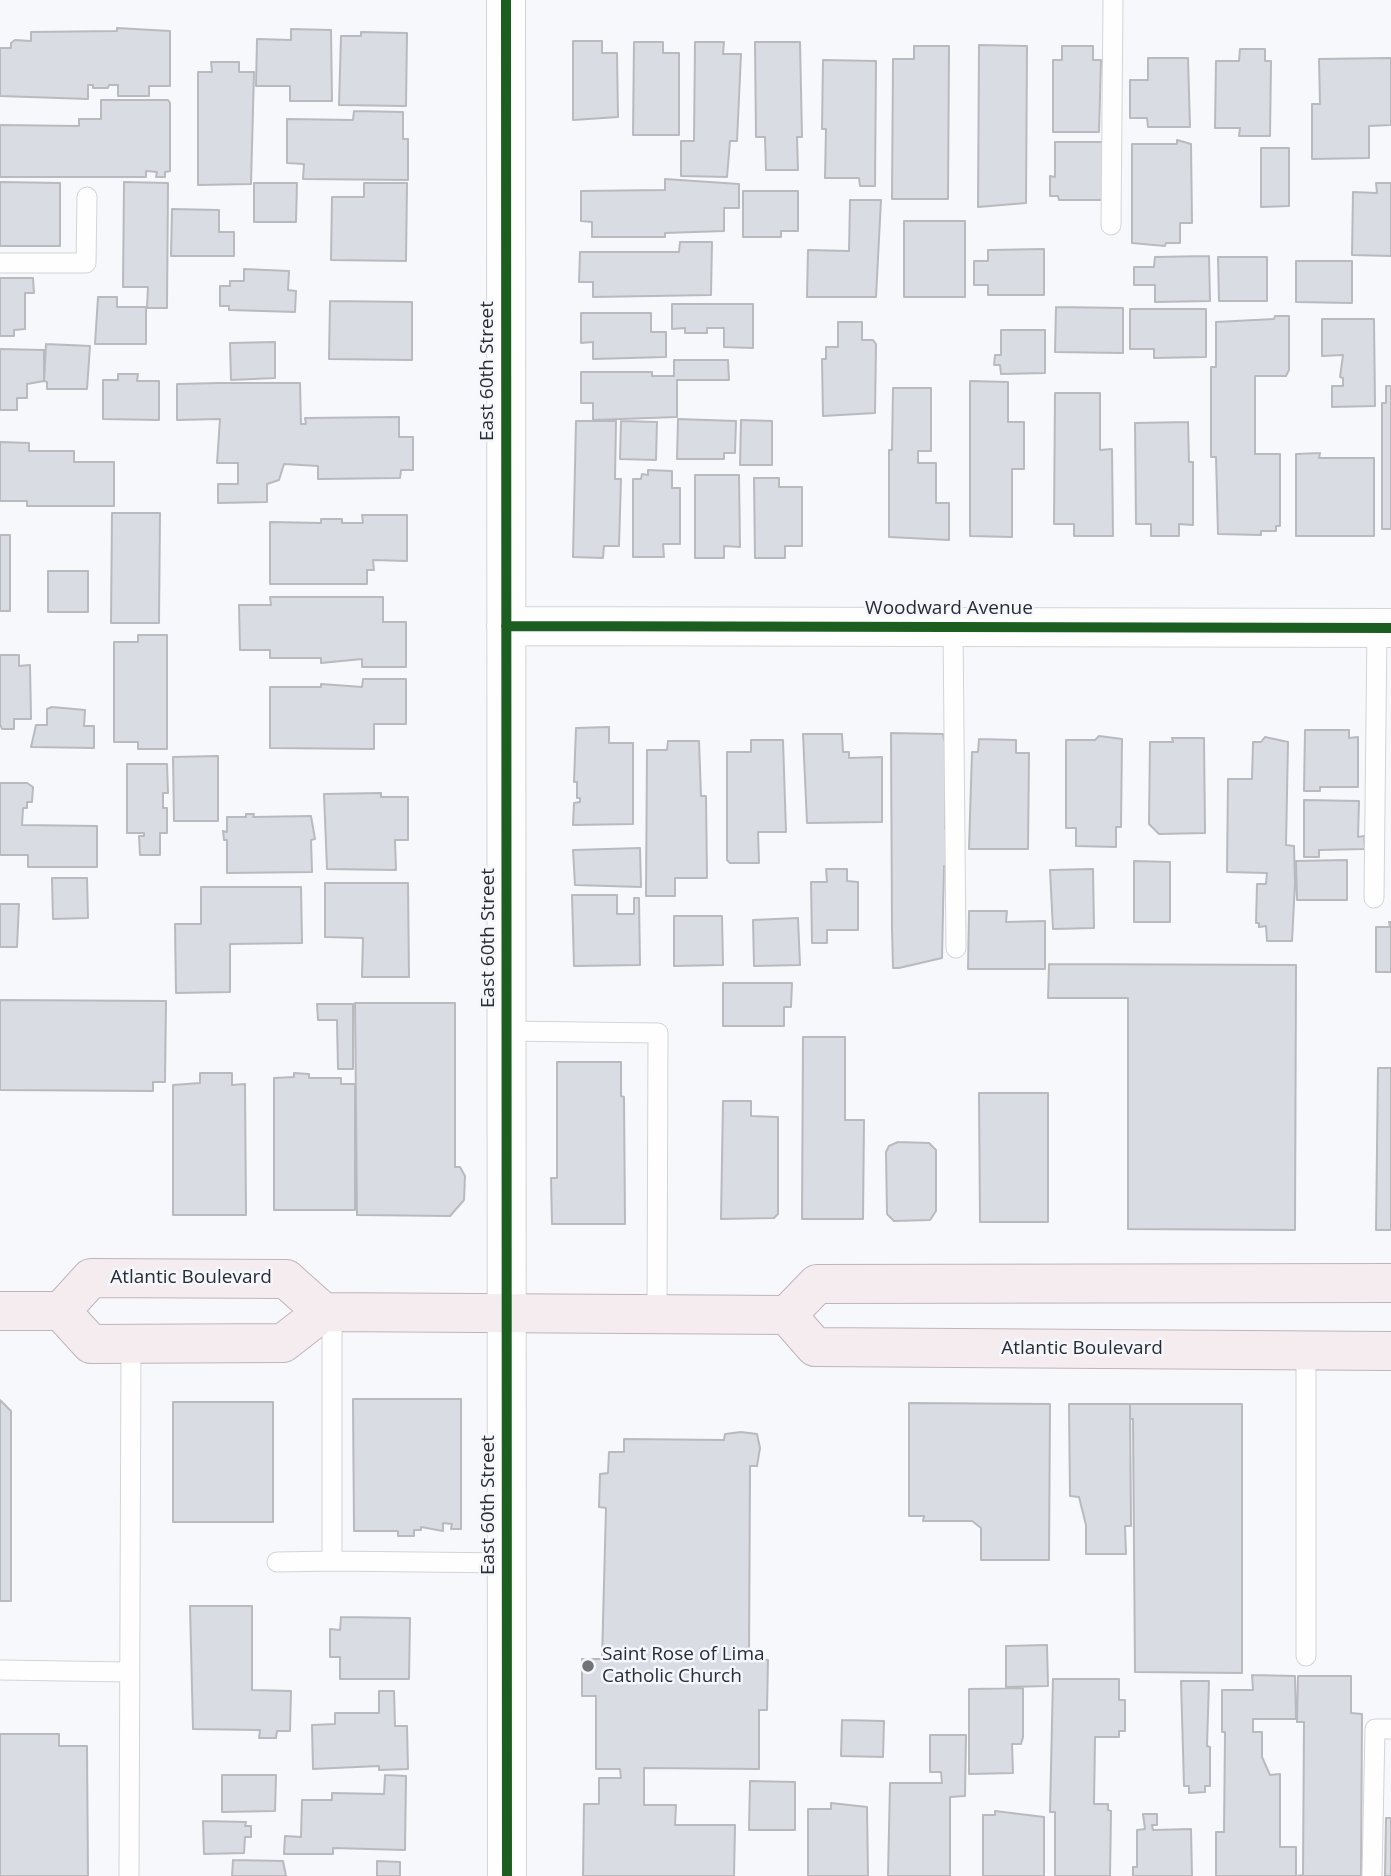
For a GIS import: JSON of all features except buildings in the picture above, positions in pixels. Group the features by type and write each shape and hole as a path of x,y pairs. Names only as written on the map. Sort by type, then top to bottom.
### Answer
{"main road":[{"name":"Atlantic Boulevard","path":"61,1311 91,1278 286,1279 328,1312"},
{"path":"0,1311 61,1311 91,1344 283,1343 328,1312 787,1315 817,1284 1391,1283"},
{"name":"Atlantic Boulevard","path":"787,1315 816,1347 1391,1351"}],"street":[{"name":"East 60th Street","path":"506,0 507,1876"},
{"name":"Woodward Avenue","path":"506,626 1384,628"}],"lane":[{"path":"1111,225 1113,0"},
{"path":"0,263 86,263 87,197"},
{"path":"953,627 956,948"},
{"path":"1374,898 1384,628"},
{"path":"507,1031 658,1033 657,1314"},
{"path":"328,1312 332,1561"},
{"path":"129,1876 131,1344"},
{"path":"1306,1351 1306,1656"},
{"path":"278,1562 507,1563"},
{"path":"0,1670 129,1672"},
{"path":"1372,1876 1375,1729 1391,1729"}],"cycle path":[{"path":"506,0 507,1876"},
{"path":"506,626 1391,628"}],"place":[{"name":"Saint Rose of Lima Catholic Church","path":"588,1666"}]}
